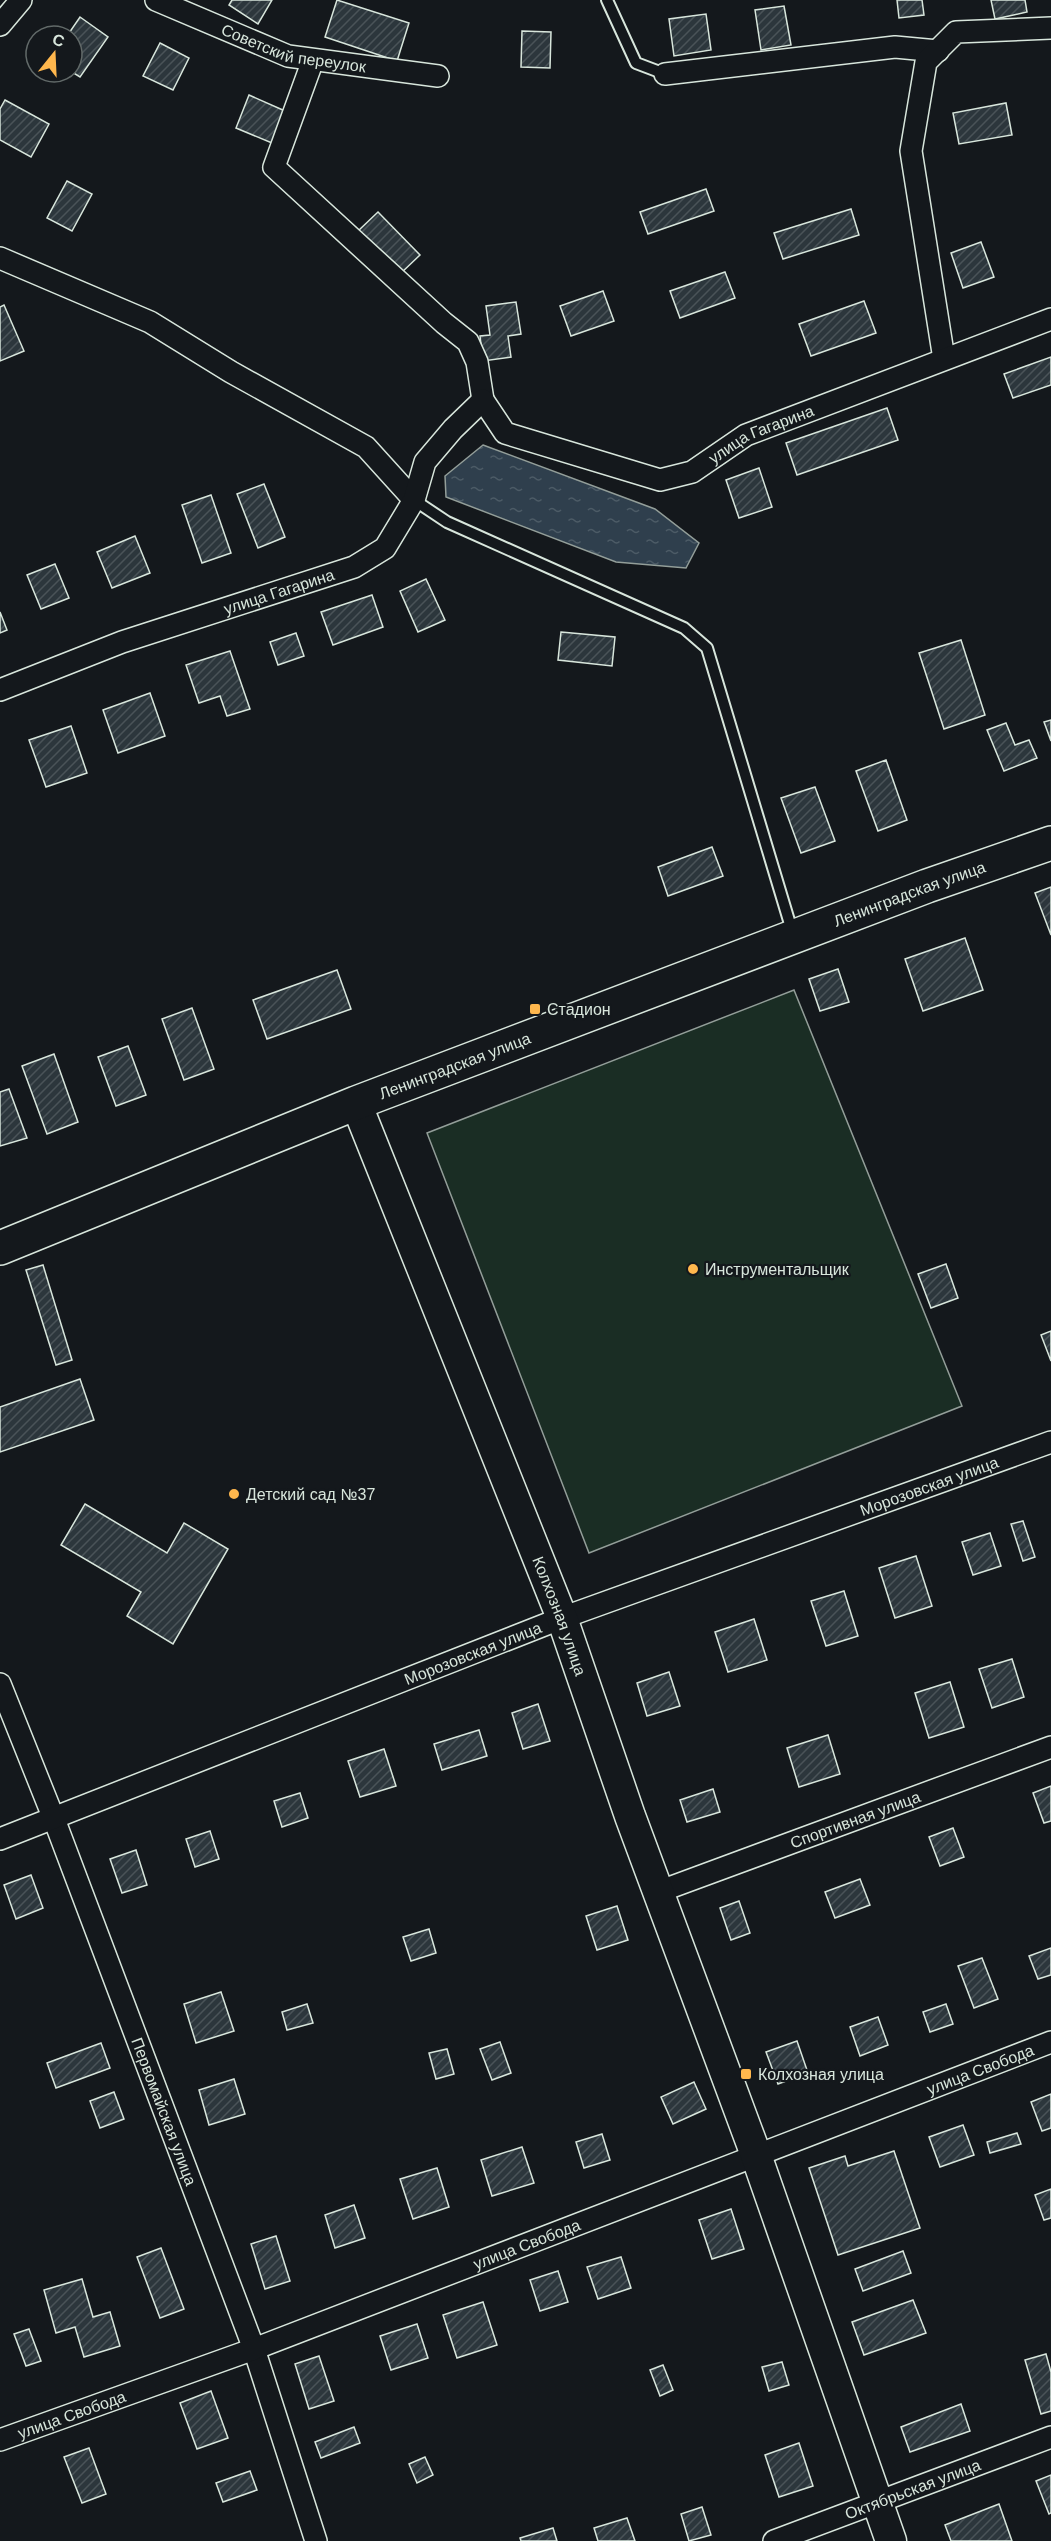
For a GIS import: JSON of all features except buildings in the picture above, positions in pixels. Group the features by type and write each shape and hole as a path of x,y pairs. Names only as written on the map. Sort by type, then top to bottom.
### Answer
{"main road":[{"name":"Ленинградская улица","path":"0,1248 356,1103 927,886 1051,843"},
{"name":"Колхозная улица","path":"356,1103 562,1618 658,1892 756,2155 891,2541"}],"street":[{"path":"0,26 21,0"},
{"name":"Советский переулок","path":"156,0 288,56 438,76"},
{"path":"944,359 911,151 926,62 956,32 1051,28"},
{"path":"665,74 896,47 938,51"},
{"name":"улица Гагарина","path":"313,60 274,167 444,323 468,342 477,362 483,400 505,433 660,480 692,472 746,435 1051,320"},
{"path":"0,258 150,321 231,372 366,447 414,500"},
{"name":"улица Гагарина","path":"0,690 122,642 354,567 385,548 414,500 425,462 453,429 483,400"},
{"name":"Морозовская улица","path":"0,1839 562,1618 1051,1442"},
{"name":"Первомайская улица","path":"0,1684 54,1819 254,2349 316,2541"},
{"name":"Спортивная улица","path":"658,1892 1051,1747"},
{"name":"улица Свобода","path":"0,2440 254,2349 1051,2042"},
{"name":"Октябрьская улица","path":"774,2541 1051,2438"}],"lane":[{"path":"607,0 636,63 665,74"},
{"path":"414,500 447,522 684,628 707,648 794,937"}],"green space":[{"name":"Инструментальщик","path":"794,990 962,1406 589,1553 427,1133"}],"water":[{"path":"483,445 655,509 699,543 686,568 616,562 446,497 445,476"}],"place":[{"name":"Стадион","path":"535,1009"},
{"name":"Инструментальщик","path":"693,1269"},
{"name":"Детский сад №37","path":"234,1494"},
{"name":"Колхозная улица","path":"746,2074"}]}
